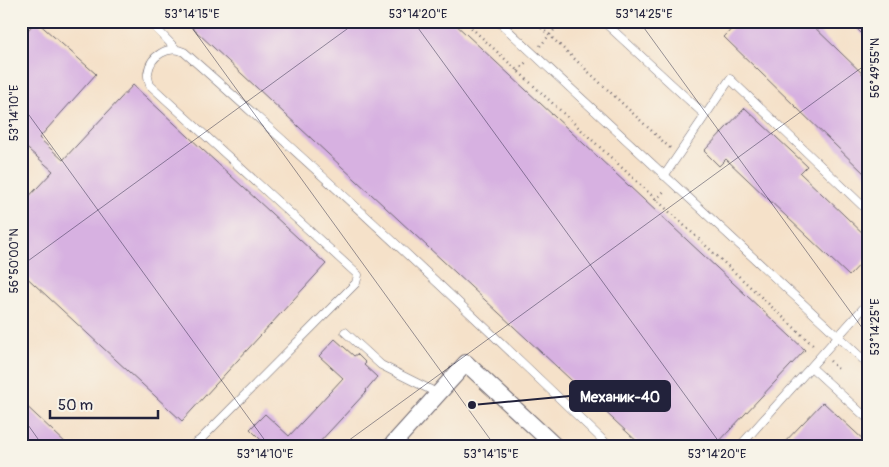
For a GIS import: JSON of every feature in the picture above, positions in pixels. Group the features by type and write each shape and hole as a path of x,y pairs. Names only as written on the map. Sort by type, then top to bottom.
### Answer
{"street":[{"path":"391,446 466,363 555,446"}],"lane":[{"path":"149,21 175,48 184,52 377,225 609,446"},
{"path":"498,21 868,364"},
{"path":"603,21 706,115"},
{"path":"175,48 164,50 153,61 148,73 150,85 358,275 356,283 249,393 200,440 191,446"},
{"path":"664,176 730,79 868,211"},
{"path":"740,446 868,303"},
{"path":"345,332 381,365 439,394"},
{"path":"811,367 868,420"}],"path":[{"path":"464,21 840,371"},
{"path":"534,21 678,155"},
{"path":"656,200 671,182"}],"building":[{"path":"36,21 96,74 39,138 63,160 133,85 326,264 182,421 21,272 21,205 53,171 21,143 21,38"},
{"path":"185,21 452,21 805,350 715,446 642,446"},
{"path":"739,21 808,21 868,79 868,177 724,37"},
{"path":"849,21 868,21 868,40"},
{"path":"745,108 807,166 800,173 868,238 868,256 849,276 726,159 719,166 704,151"},
{"path":"335,339 354,356 357,354 366,363 364,365 377,377 367,391 316,446 267,446 250,429 265,414 289,436 343,378 319,356"},
{"path":"21,401 69,446 21,446"},
{"path":"823,402 868,444 868,446 781,446"}],"place":[{"name":"Механик-40","path":"472,405"}]}
